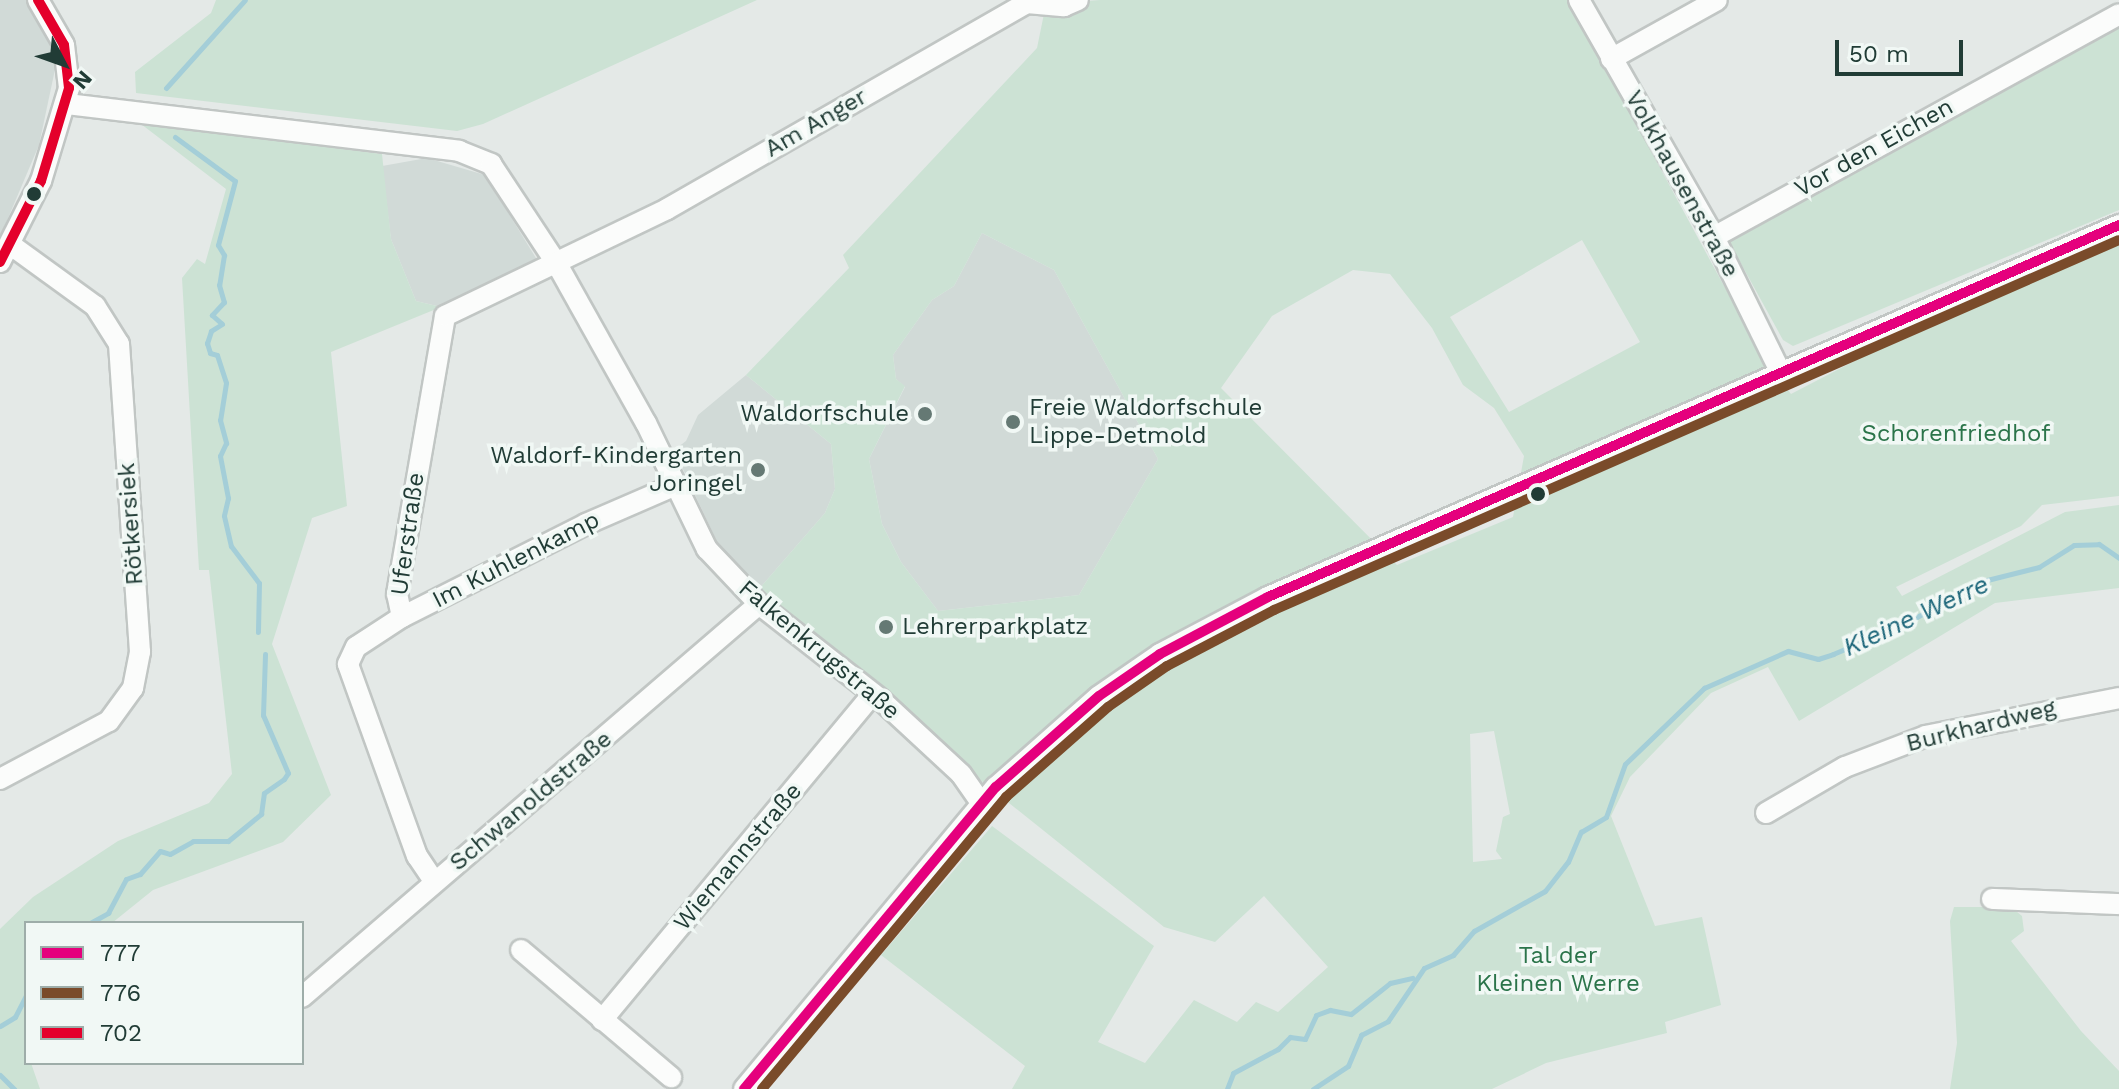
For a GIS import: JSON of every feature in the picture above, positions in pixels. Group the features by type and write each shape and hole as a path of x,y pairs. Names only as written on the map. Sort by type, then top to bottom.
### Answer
{"street":[{"path":"6,254 41,181 67,104 69,62 38,0"},
{"name":"Am Anger","path":"557,264 667,209 1027,3 1064,6 1078,0"},
{"name":"Volkhausenstraße","path":"1579,0 1714,237 1780,371"},
{"path":"1611,59 1717,0"},
{"name":"Vor den Eichen","path":"1714,237 2119,14"},
{"name":"Falkenkrugstraße","path":"67,104 472,154 498,171 557,264 707,549 759,604 873,694 961,774 981,803"},
{"path":"744,1089 981,803 1099,696 1207,628 1780,371 2119,225"},
{"name":"Rötkersiek","path":"0,779 109,721 133,688 140,652 119,344 95,306 6,254"},
{"name":"Uferstraße","path":"434,881 412,843 348,664 356,647 402,617 397,594 443,320 452,310 557,264"},
{"name":"Im Kuhlenkamp","path":"402,617 586,524 674,486"},
{"name":"Schwanoldstraße","path":"304,995 434,881 552,786 759,604"},
{"name":"Wiemannstraße","path":"602,1020 873,694"},
{"name":"Burkhardweg","path":"1766,813 1845,767 1926,736 2119,698"},
{"path":"1992,899 2119,904"},
{"path":"521,950 671,1077"}],"shaded area":[{"path":"0,0 28,0 57,60 39,145 0,237"},
{"path":"427,158 485,175 539,263 441,307 416,301 391,239 382,166"},
{"name":"Freie Waldorfschule Lippe-Detmold","path":"982,233 1054,270 1158,459 1079,595 938,611 901,562 882,524 869,459 905,387 896,379 893,355 932,300 954,286"},
{"name":"Waldorf-Kindergarten Joringel","path":"746,375 831,444 835,489 825,513 759,589 719,546 674,450 686,441 698,415"}],"green space":[{"path":"216,0 757,0 483,124 457,131 136,93 135,72 211,13"},
{"path":"1100,0 1569,0 1762,356 1791,394 1941,316 2119,241 2119,496 2042,505 2021,526 1896,587 1902,596 2065,512 2119,505 2119,588 1995,603 1799,721 1768,667 1711,693 1630,777 1611,816 1655,926 1702,917 1721,1005 1665,1022 1667,1033 1546,1063 1492,1089 1012,1089 1025,1066 881,955 992,826 1154,946 1098,1042 1145,1063 1194,1000 1237,1022 1256,1002 1278,1012 1328,967 1264,896 1215,942 1164,927 984,783 759,589 825,513 835,489 831,444 746,375 849,268 843,255 1037,48 1046,4","holes":["982,233 1054,270 1158,459 1079,595 938,611 901,562 882,524 869,459 905,386 896,379 893,355 932,300 954,286","1582,240 1640,342 1509,412 1450,317","1353,270 1390,274 1432,328 1463,385 1494,408 1524,456 1513,517 1397,565 1221,388 1272,316","1494,731 1510,814 1503,817 1496,851 1502,859 1473,862 1470,734"]},
{"path":"2119,22 2119,210 1793,346 1783,340 1728,240"},
{"path":"141,124 382,154 391,239 416,301 441,307 331,352 347,506 312,518 272,644 331,795 283,842 153,890 114,921 24,921 24,1065 32,1065 40,1089 0,1089 0,929 33,897 118,841 209,803 232,774 209,570 199,570 182,278 197,259 205,264 226,189"},
{"path":"1954,907 2011,907 2022,916 2024,931 2011,941 2081,1031 2119,1071 2119,1089 1950,1089 1957,1043 1950,921"}],"waterway":[{"path":"166,88 245,0"},
{"path":"175,137 235,181 218,245 224,255 219,285 224,302 212,315 222,324 211,331 207,343 210,353 217,355 226,383 220,420 226,443 220,456 228,498 224,516 231,546 259,583 258,632"},
{"name":"Kleine Werre","path":"1313,1089 1348,1066 1361,1035 1388,1021 1424,968 1453,955 1474,931 1545,891 1568,862 1581,832 1606,817 1625,764 1704,688 1788,651 1818,659 1833,654 1904,624 1983,581 2039,567 2074,545 2099,544 2119,558"},
{"path":"94,921 108,913 126,879 140,874 160,851 170,854 193,841 228,841 261,814 264,793 288,773 263,715 265,654"},
{"name":"Kleine Werre","path":"1227,1089 1233,1073 1278,1049 1290,1037 1305,1039 1316,1015 1330,1010 1351,1014 1390,983 1412,978"},
{"path":"0,1026 15,1017 24,999"},
{"path":"0,1075 14,1089"}],"transit line":[{"name":"702","path":"0,262 41,181 69,88 64,45 38,0"},
{"name":"777","path":"744,1089 996,787 1099,696 1160,654 1268,597 2119,225"},
{"name":"776","path":"762,1089 1006,797 1108,707 1167,666 1274,610 2119,240"}],"place":[{"name":"Waldorfschule","path":"925,414"},
{"name":"Freie Waldorfschule Lippe-Detmold","path":"1013,422"},
{"name":"Waldorf-Kindergarten Joringel","path":"758,470"},
{"name":"Lehrerparkplatz","path":"886,627"}],"park label":[{"name":"Schorenfriedhof","path":"1956,434"},
{"name":"Tal der Kleinen Werre","path":"1558,970"}]}
